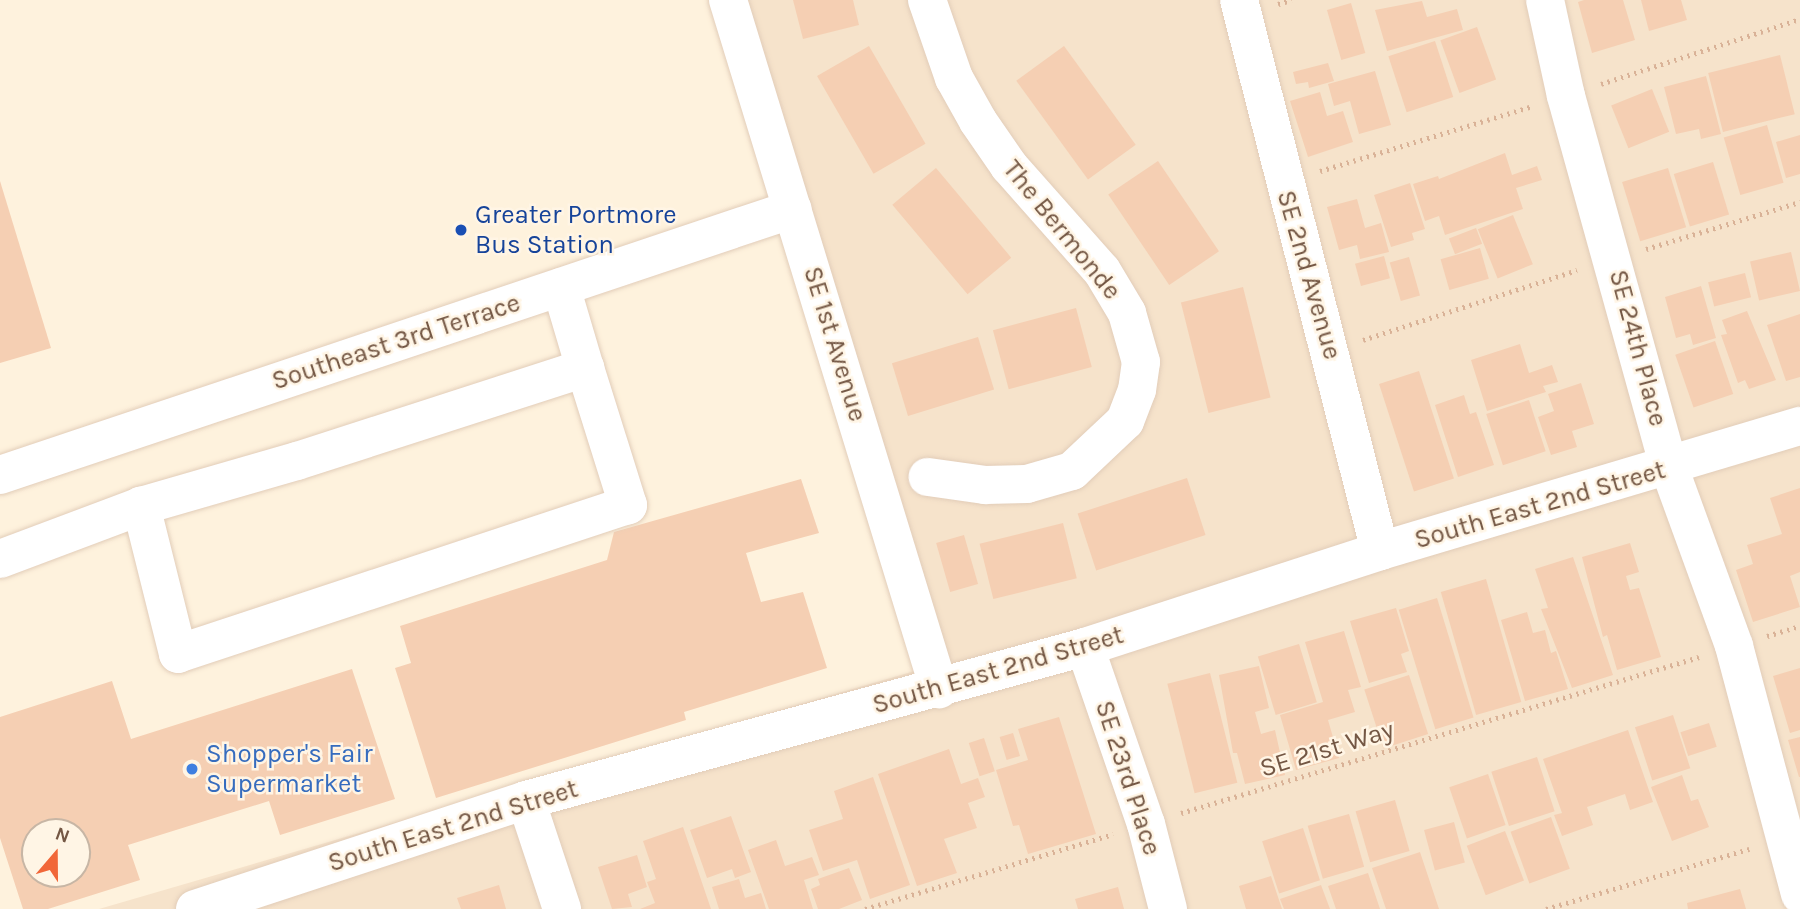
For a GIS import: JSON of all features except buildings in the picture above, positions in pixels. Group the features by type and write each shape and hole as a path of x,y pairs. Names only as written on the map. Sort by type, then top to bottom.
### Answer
{"street":[{"name":"SE 1st Avenue","path":"728,0 939,689"},
{"name":"The Bermonde","path":"927,0 954,78 978,121 1009,166 1102,271 1128,313 1141,362 1137,390 1125,421 1072,471 1027,484 985,485 929,477"},
{"name":"SE 2nd Avenue","path":"1239,0 1282,183 1332,351 1380,551"},
{"name":"SE 24th Place","path":"1545,0 1566,96 1615,258 1669,467 1734,646 1783,839 1800,894"},
{"name":"Southeast 3rd Terrace","path":"0,475 793,209"},
{"path":"141,506 178,654 628,505 561,287"},
{"path":"0,559 141,506 297,461 584,368"},
{"name":"South East 2nd Street","path":"195,909 526,800 1085,647 1380,551 1800,426"},
{"name":"SE 23rd Place","path":"1085,647 1146,824 1168,909"},
{"path":"526,800 562,909"}],"path":[{"path":"1332,351 1615,258 1800,202"},
{"name":"SE 21st Way","path":"866,909 1800,626"},
{"path":"1546,909 1783,839"}],"shaded area":[{"path":"717,0 1800,0 1800,909 99,909 925,668"}],"place":[{"name":"Greater Portmore Bus Station","path":"461,230"},
{"name":"Shopper's Fair Supermarket","path":"192,769"}]}
